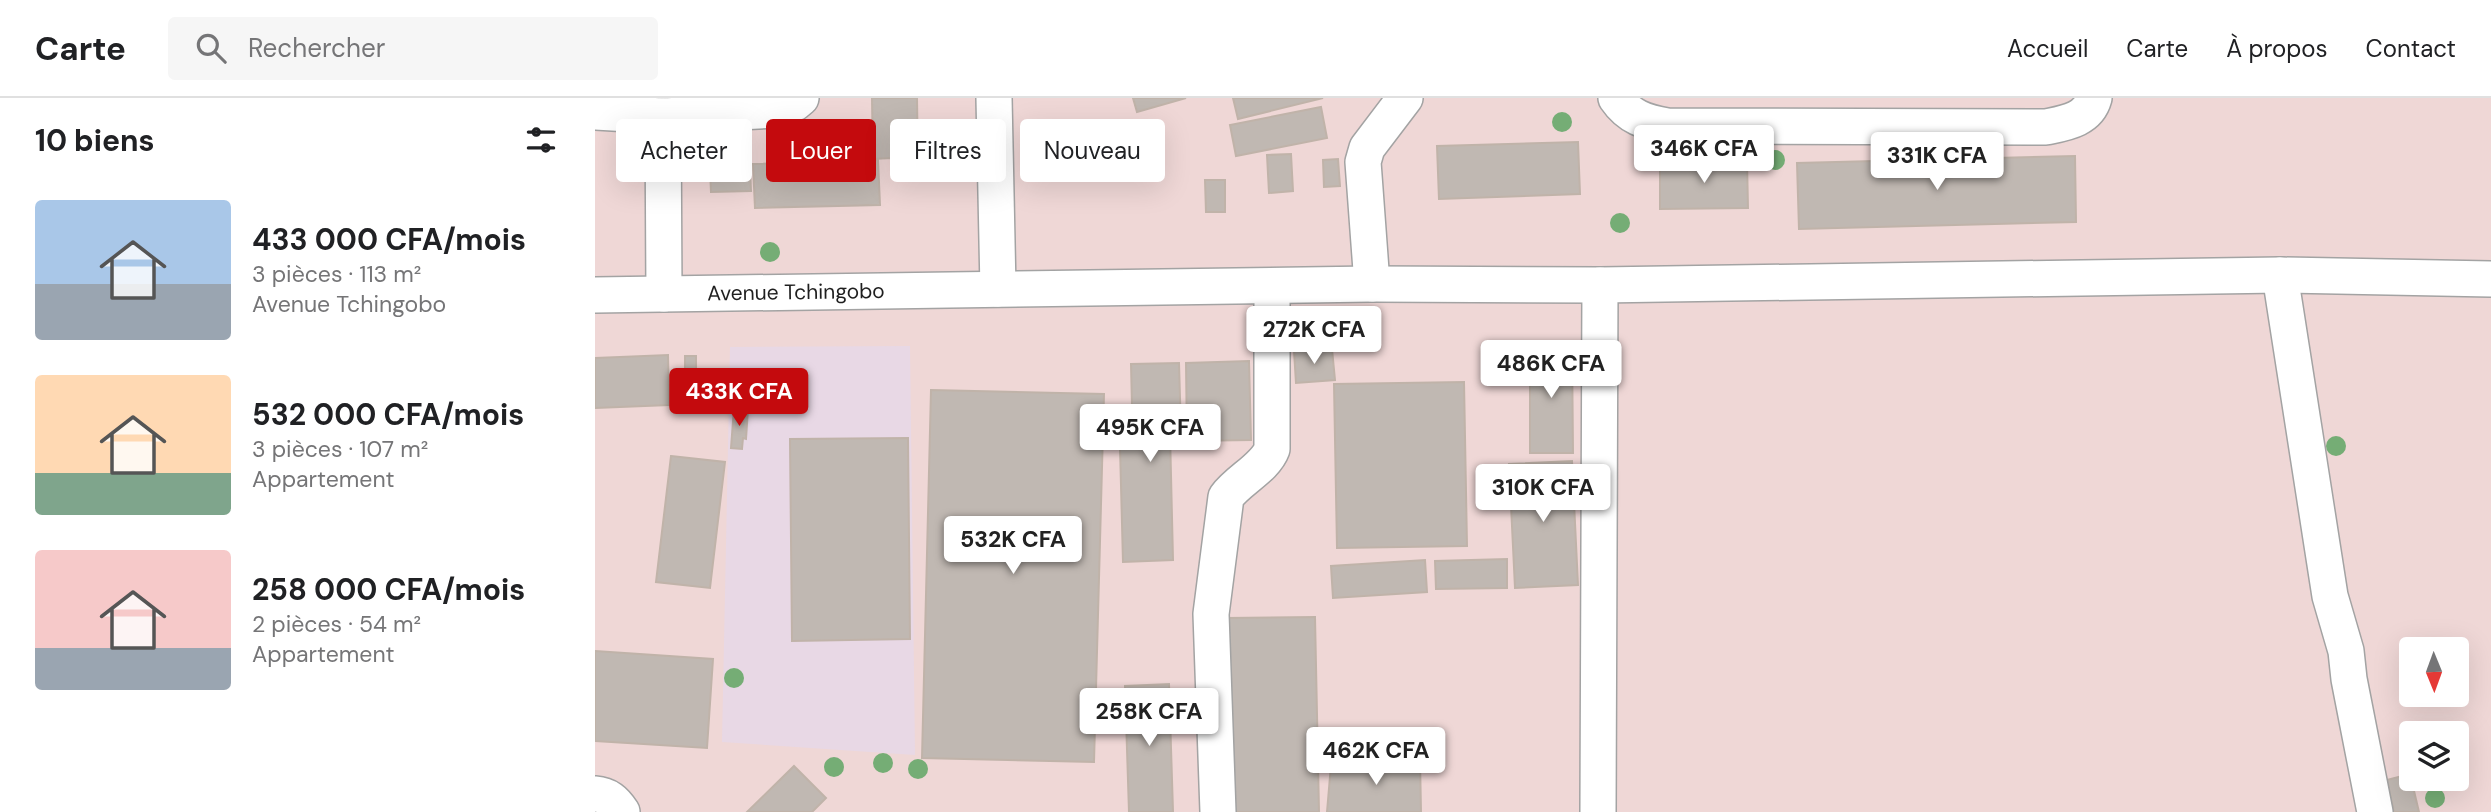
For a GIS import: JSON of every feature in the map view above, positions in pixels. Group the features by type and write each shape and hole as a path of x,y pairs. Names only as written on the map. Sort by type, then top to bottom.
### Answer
{"street":[{"path":"595,112 663,117 777,110 801,98"},
{"path":"994,98 998,289"},
{"path":"1371,284 1363,162 1367,148 1405,98"},
{"path":"1616,98 1622,107 1640,120 1667,126 1992,127 2046,127 2076,121 2092,106 2094,98"},
{"path":"663,117 664,294"},
{"path":"2280,275 2330,596 2346,651 2375,812"},
{"name":"Avenue Tchingobo","path":"595,295 2280,275 2491,279"},
{"path":"1598,812 1600,285"},
{"path":"1218,812 1211,614 1226,497 1232,488 1269,458 1272,449 1272,286"},
{"path":"595,794 604,794 616,802 622,812"}],"shaded area":[{"path":"595,98 2491,98 2491,812 595,812"},
{"path":"910,346 915,755 722,742 730,347"}],"building":[{"path":"872,98 917,98 917,119 890,119 890,158 876,159 876,119 872,119"},
{"path":"1133,98 1186,98 1137,112"},
{"path":"1233,98 1323,98 1238,119"},
{"path":"1321,107 1327,138 1236,156 1230,125"},
{"path":"1578,142 1580,194 1439,199 1437,146"},
{"path":"1291,154 1293,191 1269,193 1267,155"},
{"path":"2075,156 2076,222 1799,229 1797,163"},
{"path":"1338,159 1340,186 1324,187 1323,160"},
{"path":"876,160 880,205 755,208 753,164 766,164 766,182 876,182"},
{"path":"1660,161 1747,161 1748,208 1660,209"},
{"path":"1205,180 1225,180 1225,212 1206,212"},
{"path":"711,182 751,182 751,191 711,192"},
{"path":"1530,346 1572,347 1573,453 1530,453"},
{"path":"1332,349 1335,380 1296,383 1294,351"},
{"path":"668,355 669,405 595,408 595,358"},
{"path":"685,356 696,356 696,409 685,409"},
{"path":"1249,361 1251,440 1187,441 1186,363"},
{"path":"1179,363 1181,433 1170,433 1173,560 1123,562 1120,447 1133,447 1131,364"},
{"path":"1464,382 1467,546 1337,548 1334,384"},
{"path":"931,390 1104,394 1094,762 922,758"},
{"path":"734,408 748,409 746,439 743,438 742,449 731,448"},
{"path":"908,438 910,639 792,641 790,439"},
{"path":"671,456 725,462 710,588 656,582"},
{"path":"1572,461 1578,585 1515,588 1509,464"},
{"path":"1507,559 1507,588 1436,589 1435,561"},
{"path":"1425,560 1427,592 1333,598 1331,566"},
{"path":"1315,617 1319,812 1230,812 1227,618"},
{"path":"595,651 713,659 707,748 595,741"},
{"path":"1169,684 1173,812 1129,812 1125,686"},
{"path":"1420,759 1421,812 1327,812 1331,765"},
{"path":"794,766 826,798 812,812 747,812"},
{"path":"2399,777 2399,791 2414,791 2419,812 2394,812 2387,780"}]}
